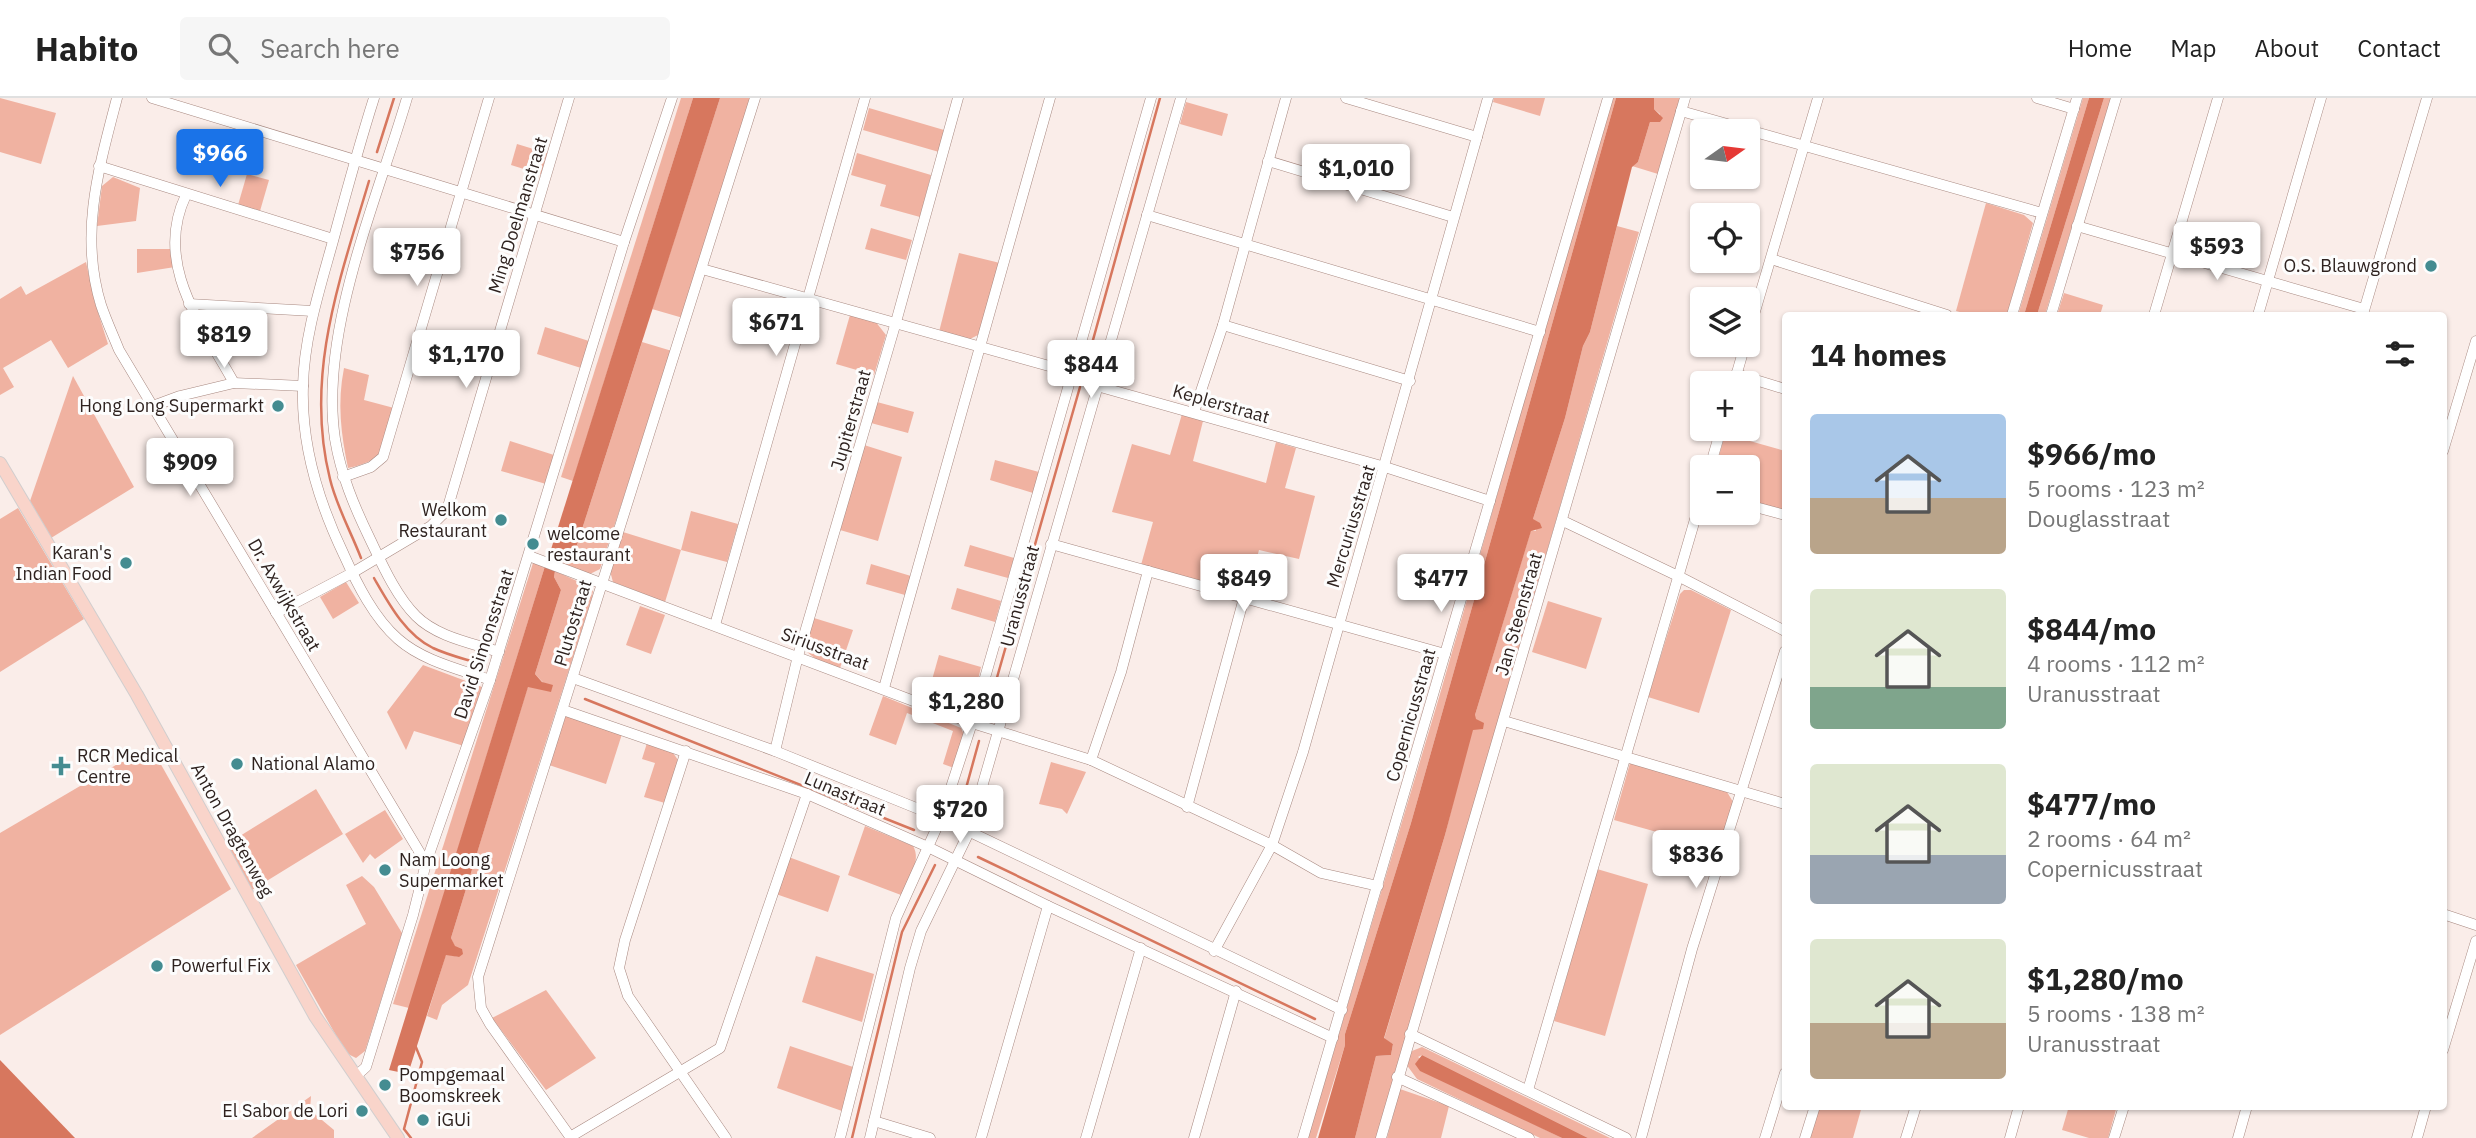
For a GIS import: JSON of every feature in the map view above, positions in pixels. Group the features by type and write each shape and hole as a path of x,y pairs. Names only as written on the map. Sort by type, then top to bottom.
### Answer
{"main road":[{"name":"Anton Dragtenweg","path":"0,463 137,695 315,1016 398,1138"}],"street":[{"name":"Dr. Axwijkstraat","path":"117,98 91,205 91,257 101,304 119,350 426,863"},
{"path":"152,98 354,158 382,170 459,194 624,242"},
{"path":"374,98 354,158 313,311 303,386 308,450 327,518 352,573 377,615 399,640 430,659 490,680"},
{"path":"407,98 382,170 338,337 333,382 335,437 343,477 379,556 417,617 442,633 499,652"},
{"path":"343,477 371,467 383,457 489,98"},
{"name":"Ming Doelmanstraat","path":"276,613 352,573 431,526 447,510 569,98"},
{"name":"David Simonsstraat","path":"356,1076 366,1067 413,915 426,863 534,558 624,242 672,98"},
{"name":"Plutostraat","path":"571,1138 489,1024 481,1008 478,977 755,98"},
{"path":"715,625 865,98"},
{"name":"Jupiterstraat","path":"775,751 798,656 896,322 958,98"},
{"path":"884,688 1050,98"},
{"name":"Uranusstraat","path":"840,1138 897,918 941,818 972,723 1152,98"},
{"name":"Uranusstraat","path":"870,1138 921,931 969,832 1181,98"},
{"path":"1194,412 1223,325 1286,98"},
{"path":"1346,98 1476,138"},
{"name":"Mercuriusstraat","path":"1214,951 1272,845 1303,752 1488,98"},
{"name":"Copernicusstraat","path":"1303,1138 1608,98"},
{"name":"Jan Steenstraat","path":"1381,1138 1685,98"},
{"path":"1760,295 1818,98"},
{"path":"2037,98 2074,109"},
{"path":"2013,312 2077,98"},
{"path":"2052,312 2116,98"},
{"path":"2155,312 2218,98"},
{"path":"2259,312 2321,98"},
{"path":"2077,226 2268,281 2363,312 2427,98"},
{"path":"1681,111 1805,144 2042,214"},
{"path":"1268,161 1453,218"},
{"path":"99,166 333,239"},
{"path":"186,195 175,228 181,284 189,304 234,383"},
{"path":"1147,215 1540,332"},
{"path":"1771,259 1938,312"},
{"name":"Keplerstraat","path":"702,270 1074,373 1097,386 1385,467 1490,501"},
{"path":"189,304 313,311"},
{"path":"1223,325 1409,381"},
{"path":"2447,439 2476,341"},
{"path":"153,407 180,396 234,383 303,386"},
{"path":"1760,384 1782,388"},
{"path":"1760,508 1782,514"},
{"path":"1563,522 1678,576 1782,629"},
{"path":"1528,1090 1693,525"},
{"path":"1051,544 1445,654"},
{"name":"Siriusstraat","path":"534,558 972,723 1091,760 1272,845 1321,873 1378,886"},
{"path":"1091,760 1121,672 1148,570"},
{"path":"1187,807 1244,598"},
{"path":"1641,1138 1692,949 1782,661"},
{"name":"Lunastraat","path":"573,678 775,751 941,818 1342,1010"},
{"name":"Lunastraat","path":"563,710 807,794 928,847 1048,906 1333,1038"},
{"path":"1504,721 1782,803"},
{"path":"686,751 625,940 619,968 628,996 726,1138"},
{"path":"571,1138 715,1051 723,1043 807,794"},
{"path":"981,1138 1048,906"},
{"path":"2447,915 2476,925"},
{"path":"2447,1037 2476,941"},
{"path":"1086,1138 1141,948"},
{"path":"1194,1138 1236,991"},
{"path":"1410,1034 1626,1138"},
{"path":"1397,1077 1509,1134 1529,1138"},
{"path":"1765,1138 1782,1083"},
{"path":"1805,1138 1814,1110"},
{"path":"1906,1138 1915,1110"},
{"path":"2010,1138 2018,1110"},
{"path":"2114,1138 2123,1110"},
{"path":"2238,1138 2246,1110"},
{"path":"2417,1138 2425,1110"},
{"path":"874,1121 930,1138"}],"shaded area":[{"path":"0,98 56,113 41,164 0,152"},
{"path":"681,98 693,98 573,481 561,477"},
{"path":"693,98 720,98 577,545 559,563 548,559"},
{"path":"720,98 751,98 683,318 652,309"},
{"path":"1494,98 1545,98 1540,116 1493,102"},
{"path":"1611,98 1616,98 1411,823 1345,1034 1345,1045 1316,1138 1308,1138 1440,694"},
{"path":"1616,98 1654,98 1654,109 1663,118 1660,122 1650,122 1638,162 1632,167 1590,332 1583,346 1565,418 1533,519 1540,523 1542,528 1531,531 1475,715 1476,719 1484,723 1483,729 1473,730 1445,835 1384,1038 1393,1044 1391,1055 1376,1056 1355,1138 1318,1138 1345,1045 1345,1034 1411,823"},
{"path":"1654,98 1681,98 1658,174 1632,166 1638,162 1650,122 1660,122 1660,114 1654,109"},
{"path":"2083,98 2089,98 2025,312 2019,312"},
{"path":"2089,98 2104,98 2038,312 2025,312"},
{"path":"2104,98 2111,98 2046,312 2038,312"},
{"path":"1186,102 1228,114 1222,136 1180,124"},
{"path":"869,108 944,130 939,152 863,130"},
{"path":"517,144 550,154 543,175 511,165"},
{"path":"857,153 931,175 920,217 880,206 886,185 851,175"},
{"path":"247,174 269,180 260,211 238,205"},
{"path":"113,177 140,188 136,221 97,226 102,186"},
{"path":"1986,203 2024,215 2033,223 2008,312 1956,311"},
{"path":"1617,226 1639,232 1378,1138 1355,1138 1376,1056 1391,1055 1393,1044 1384,1039 1445,835 1475,715 1531,530 1536,531 1533,519 1565,418 1583,346 1590,332"},
{"path":"871,228 912,240 906,260 865,249"},
{"path":"404,246 439,255 434,275 399,266"},
{"path":"137,249 173,249 175,267 137,273"},
{"path":"959,253 1000,263 980,334 968,340 939,332"},
{"path":"86,262 108,344 68,368 51,340 3,368 14,387 0,395 0,299 21,286 26,295"},
{"path":"2064,293 2103,305 2101,312 2058,312"},
{"path":"850,315 875,321 886,335 874,375 836,364"},
{"path":"545,327 589,341 581,368 537,354"},
{"path":"642,342 672,351 600,569 590,574 559,563 577,545"},
{"path":"344,368 369,375 364,400 394,408 386,441 378,455 361,465 348,468 341,418"},
{"path":"73,376 134,487 51,538 30,501"},
{"path":"877,402 914,412 908,433 871,423"},
{"path":"1182,414 1203,421 1193,461 1266,483 1276,442 1296,448 1285,488 1315,496 1299,559 1259,550 1247,595 1141,565 1153,522 1112,512 1132,444 1170,455"},
{"path":"510,441 554,455 546,484 501,471"},
{"path":"1723,441 1750,441 1782,450 1782,509 1760,503 1760,455 1719,455"},
{"path":"864,445 902,457 878,541 840,530"},
{"path":"995,460 1039,472 1033,493 990,480"},
{"path":"18,508 84,619 0,672 0,519"},
{"path":"691,511 738,524 727,562 681,550"},
{"path":"623,532 681,550 665,602 613,582 610,571"},
{"path":"970,545 1014,558 1008,578 964,566"},
{"path":"533,563 545,566 409,1008 393,1004"},
{"path":"871,564 911,576 905,595 866,584"},
{"path":"545,566 555,571 554,577 561,590 535,674 542,682 553,685 551,692 528,687 451,938 455,946 462,949 463,954 459,957 446,955 408,1074 389,1070"},
{"path":"555,571 590,587 593,591 592,598 468,985 442,1005 437,1020 427,1016 446,954 459,957 451,938 528,686 551,691 535,674 561,590 554,577"},
{"path":"346,582 359,603 333,619 320,597"},
{"path":"957,588 1001,601 995,622 951,609"},
{"path":"1684,590 1691,590 1731,610 1699,713 1648,697 1680,594"},
{"path":"1548,601 1602,618 1586,669 1532,652"},
{"path":"640,606 665,615 651,654 626,645"},
{"path":"814,618 853,630 840,668 817,660 807,652 806,645"},
{"path":"939,655 981,667 972,706 965,714 926,701"},
{"path":"423,665 482,687 464,746 414,731 406,750 387,712"},
{"path":"883,696 961,728 964,735 954,768 943,764 953,731 907,713 896,745 869,735"},
{"path":"566,715 622,734 606,784 549,765"},
{"path":"647,743 671,750 678,760 665,803 644,797 655,763 642,759"},
{"path":"150,745 231,889 0,1035 0,833"},
{"path":"1051,762 1086,772 1067,814 1062,809 1039,804"},
{"path":"1630,763 1727,792 1735,805 1721,850 1614,820"},
{"path":"316,789 343,834 252,890 227,844"},
{"path":"385,810 403,839 375,859 370,854 363,863 345,834"},
{"path":"865,826 913,846 915,864 901,895 848,875"},
{"path":"786,856 840,876 828,912 773,893"},
{"path":"1597,869 1648,884 1605,1036 1554,1021"},
{"path":"362,876 374,887 402,933 365,1051 356,1058 346,1053 296,965 366,924 346,885"},
{"path":"816,956 874,974 862,1022 802,1002"},
{"path":"546,990 596,1058 546,1090 492,1018"},
{"path":"790,1046 853,1067 842,1111 777,1088"},
{"path":"1422,1047 1610,1138 1588,1138 1422,1055 1418,1057 1504,1109 1562,1138 1540,1138 1417,1079 1406,1064 1412,1051"},
{"path":"1422,1055 1588,1138 1562,1138 1420,1071 1415,1064"},
{"path":"0,1060 75,1138 0,1138"},
{"path":"1400,1089 1449,1106 1441,1138 1387,1138"},
{"path":"311,1096 310,1110 334,1130 334,1138 252,1138"},
{"path":"1817,1110 1861,1110 1853,1138 1809,1138"},
{"path":"2068,1110 2116,1110 2108,1138 2089,1138 2062,1130"}],"waterway":[{"path":"377,152 394,98"},
{"path":"1088,358 1160,98"},
{"path":"361,558 330,479 323,440 321,402 323,365 337,291 369,181"},
{"path":"986,716 1080,387"},
{"path":"374,578 399,618 414,635 433,648 480,664"},
{"path":"585,699 914,830"},
{"path":"960,810 979,741"},
{"path":"978,857 1315,1019"},
{"path":"852,1138 902,932 935,865"},
{"path":"411,1138 404,1129 422,1062 415,1045"}],"place":[{"name":"O.S. Blauwgrond","path":"2431,266"},
{"name":"Hong Long Supermarkt","path":"278,406"},
{"name":"Welkom Restaurant","path":"501,520"},
{"name":"welcome restaurant","path":"533,544"},
{"name":"Karan's Indian Food","path":"126,563"},
{"name":"National Alamo","path":"237,764"},
{"name":"RCR Medical Centre","path":"61,766"},
{"name":"Nam Loong Supermarket","path":"385,870"},
{"name":"Powerful Fix","path":"157,966"},
{"name":"Pompgemaal Boomskreek","path":"385,1085"},
{"name":"El Sabor de Lori","path":"362,1111"},
{"name":"iGUi","path":"423,1120"}]}
